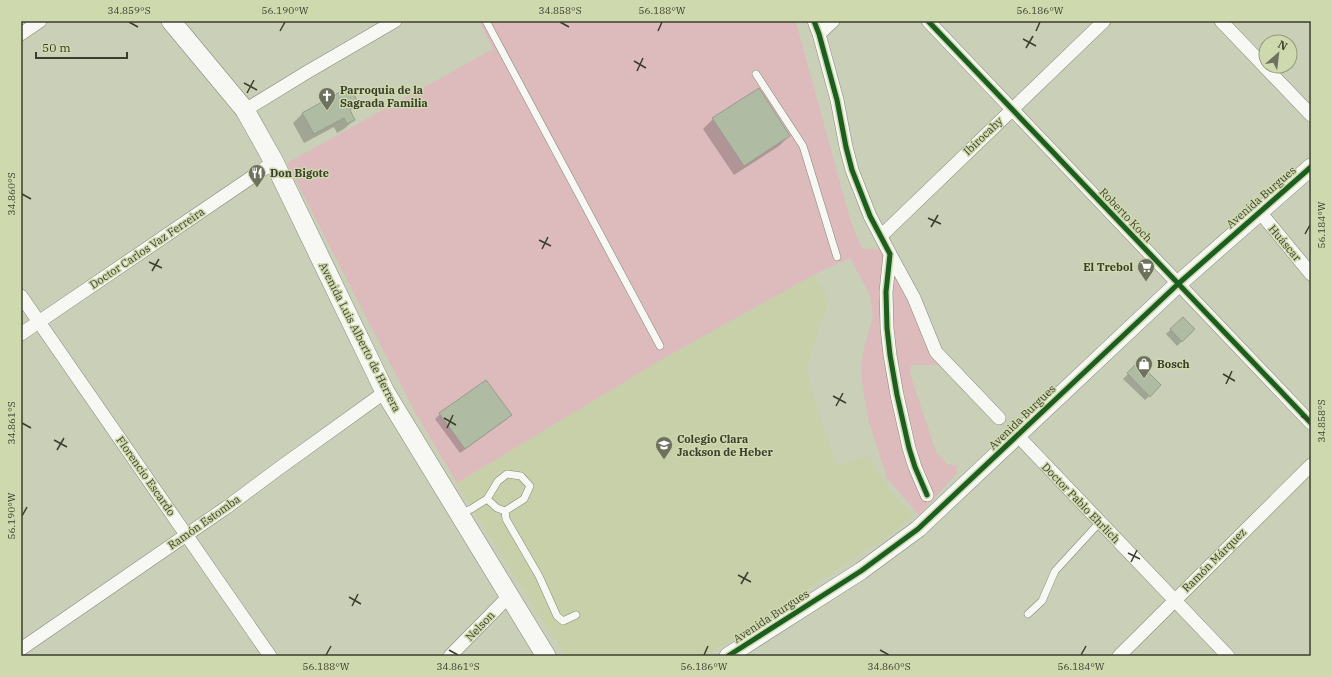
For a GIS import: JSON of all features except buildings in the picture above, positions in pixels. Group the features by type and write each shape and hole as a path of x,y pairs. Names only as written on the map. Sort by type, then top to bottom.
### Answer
{"main road":[{"name":"Avenida Luis Alberto de Herrera","path":"171,21 245,110 274,162 385,392 546,656"}],"street":[{"path":"21,34 40,21"},
{"path":"245,110 395,21"},
{"path":"814,21 837,100 852,170 870,216 914,298 936,352 999,418"},
{"path":"819,34 833,21"},
{"name":"Roberto Koch","path":"928,21 1011,110 1311,423"},
{"name":"Ibirocahy","path":"881,236 1104,21"},
{"path":"1221,21 1311,115"},
{"name":"Doctor Carlos Vaz Ferreira","path":"21,334 274,162"},
{"name":"Avenida Burgues","path":"728,656 861,571 918,529 1178,284 1259,211 1311,167"},
{"name":"Huáscar","path":"1259,211 1311,274"},
{"path":"890,254 886,292 887,328 890,355 909,448 927,495"},
{"name":"Florencio Escardo","path":"21,296 270,656"},
{"name":"Ramón Estomba","path":"21,649 227,507 385,392"},
{"name":"Doctor Pablo Ehrlich","path":"1018,436 1228,656"},
{"name":"Ramón Márquez","path":"1119,656 1311,465"},
{"name":"Nelson","path":"450,656 509,596"}],"lane":[{"path":"486,21 660,346"},
{"path":"756,74 803,146 837,257"},
{"path":"459,514 472,509 487,500 498,481 507,474 521,476 530,486 524,499 505,511"},
{"path":"487,500 497,508 505,511"},
{"path":"505,511 506,519 539,576 557,616 563,621 576,615"},
{"path":"1028,614 1042,601 1055,570 1100,522"}],"shaded area":[{"path":"479,21 794,21 797,26 850,219 862,249 880,249 903,289 927,349 938,365 911,365 910,374 936,452 947,464 957,466 957,473 919,515 887,478 869,422 861,372 863,352 873,316 870,295 850,258 813,275 664,358 457,483 415,412 287,163 493,49"},
{"name":"Colegio Clara Jackson de Heber","path":"813,275 829,299 806,368 822,423 837,466 869,455 876,469 892,493 913,516 892,533 706,656 566,656 545,625 457,483 664,358"}],"cycle path":[{"path":"814,21 837,100 852,170 870,216 890,254 886,292 887,328 890,355 909,448 927,495"},
{"path":"928,21 1311,423"},
{"path":"728,656 861,571 918,529 1178,284 1311,167"}],"place":[{"name":"Parroquia de la Sagrada Familia","path":"327,111"},
{"name":"Don Bigote","path":"257,188"},
{"name":"El Trebol","path":"1146,282"},
{"name":"Bosch","path":"1144,379"},
{"name":"Colegio Clara Jackson de Heber","path":"664,460"}]}
